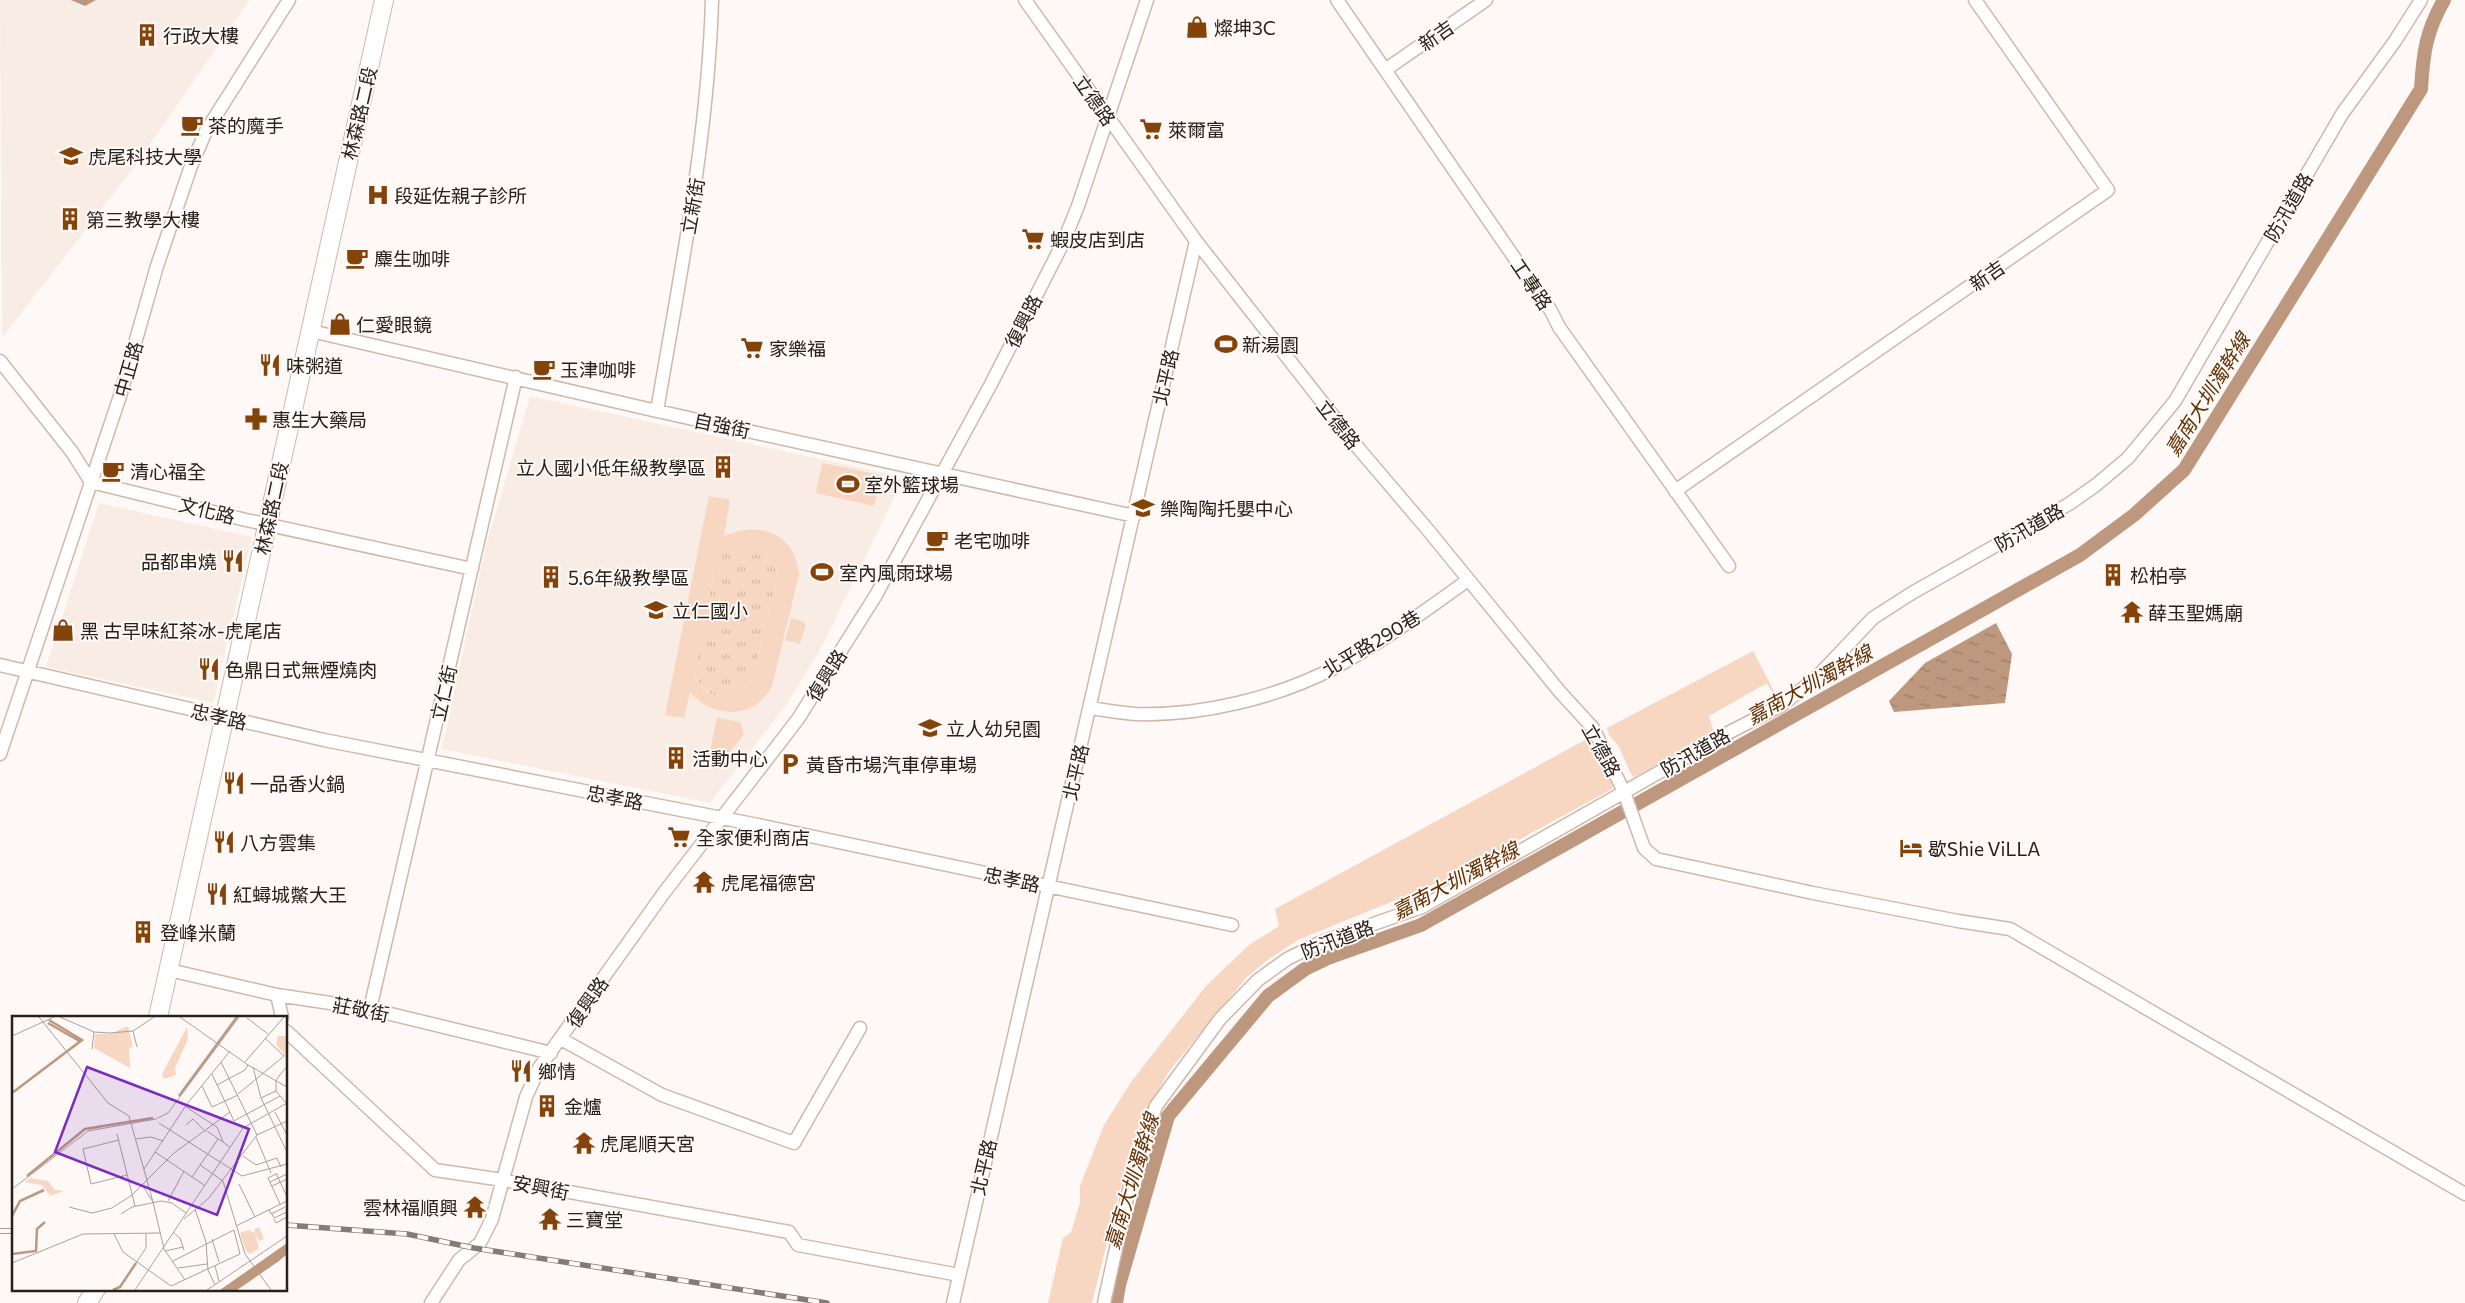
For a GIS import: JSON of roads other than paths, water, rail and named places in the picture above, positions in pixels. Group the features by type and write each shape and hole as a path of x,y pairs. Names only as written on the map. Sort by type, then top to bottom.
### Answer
{"main road":[{"name":"林森路二段","path":"158,1016 384,0"},
{"path":"87,1303 95,1290"}],"street":[{"name":"中正路","path":"0,754 120,396 158,266 191,166 206,131 289,0"},
{"name":"立新街","path":"657,411 697,182 710,59 712,0"},
{"name":"立德路","path":"1026,0 1196,241 1359,449 1560,692 1593,728 1625,795 1644,848 1656,859 1832,897 1958,921 2010,928 2465,1194"},
{"name":"工專路","path":"1337,0 1552,312 1559,328 1729,566"},
{"name":"新吉","path":"1386,70 1486,0"},
{"name":"新吉","path":"1675,491 2108,190 1975,0"},
{"name":"防汛道路","path":"1104,1303 1133,1171 1156,1106 1220,1019 1258,980 1287,960 1319,943 1422,906 1625,795 1782,705 1817,677 1874,618 1912,593 2069,504 2096,485 2128,458 2176,401 2342,114 2396,42 2421,0"},
{"name":"復興路","path":"431,1303 459,1260 480,1243 492,1219 526,1097 539,1068 662,894 798,719 876,595 1063,243 1078,206 1144,2"},
{"name":"北平路","path":"953,1303 1196,241"},
{"name":"自強街","path":"311,331 657,411 1134,516"},
{"path":"0,361 72,452 91,482"},
{"name":"立仁街","path":"370,1010 516,377"},
{"name":"文化路","path":"91,482 267,524 472,569"},
{"name":"北平路290巷","path":"1090,708 1134,714 1168,713 1205,710 1269,694 1334,668 1421,614 1468,580"},
{"name":"忠孝路","path":"0,665 324,740 721,818 1232,925"},
{"name":"莊敬街","path":"169,970 277,994 370,1010 551,1053"},
{"path":"277,994 282,1016"},
{"path":"561,1039 662,1095 794,1144 860,1028"},
{"name":"安興街","path":"288,1033 434,1170 503,1180 789,1232 798,1245 959,1275"}],"water":[{"path":"71,0 96,0 85,6"},
{"path":"1996,623 2012,654 2005,703 1894,712 1889,701 1925,663"}],"waterway":[{"name":"嘉南大圳濁幹線","path":"1116,1303 1119,1285 1168,1116 1268,996 1305,969 1328,958 1421,925 2080,555 2134,515 2184,470 2421,89 2429,33 2444,0"}],"railway":[{"path":"288,1225 407,1234 474,1248 827,1303"},
{"path":"0,1231 12,1231"}],"place":[{"name":"燦坤3C","path":"1197,27"},
{"name":"行政大樓","path":"147,35"},
{"name":"茶的魔手","path":"192,125"},
{"name":"萊爾富","path":"1151,129"},
{"name":"虎尾科技大學","path":"71,156"},
{"name":"段延佐親子診所","path":"378,195"},
{"name":"第三教學大樓","path":"70,219"},
{"name":"蝦皮店到店","path":"1033,239"},
{"name":"麋生咖啡","path":"357,258"},
{"name":"仁愛眼鏡","path":"340,324"},
{"name":"新湯園","path":"1226,344"},
{"name":"家樂福","path":"752,348"},
{"name":"味粥道","path":"270,365"},
{"name":"玉津咖啡","path":"544,369"},
{"name":"惠生大藥局","path":"256,419"},
{"name":"立人國小低年級教學區","path":"723,467"},
{"name":"清心福全","path":"113,471"},
{"name":"室外籃球場","path":"848,484"},
{"name":"樂陶陶托嬰中心","path":"1143,508"},
{"name":"老宅咖啡","path":"937,540"},
{"name":"品都串燒","path":"233,561"},
{"name":"室內風雨球場","path":"822,572"},
{"name":"松柏亭","path":"2113,575"},
{"name":"5.6年級教學區","path":"551,577"},
{"name":"立仁國小","path":"656,610"},
{"name":"薛玉聖媽廟","path":"2132,612"},
{"name":"黑 古早味紅茶冰-虎尾店","path":"63,630"},
{"name":"色鼎日式無煙燒肉","path":"209,669"},
{"name":"立人幼兒園","path":"930,728"},
{"name":"活動中心","path":"676,758"},
{"name":"黃昏市場汽車停車場","path":"790,764"},
{"name":"一品香火鍋","path":"234,783"},
{"name":"全家便利商店","path":"679,837"},
{"name":"八方雲集","path":"224,842"},
{"name":"歇Shie ViLLA","path":"1911,848"},
{"name":"虎尾福德宮","path":"704,882"},
{"name":"紅蟳城鱉大王","path":"217,894"},
{"name":"登峰米蘭","path":"143,932"},
{"name":"鄉情","path":"521,1071"},
{"name":"金爐","path":"547,1106"},
{"name":"虎尾順天宮","path":"584,1143"},
{"name":"雲林福順興","path":"475,1207"},
{"name":"三寶堂","path":"550,1219"}]}
